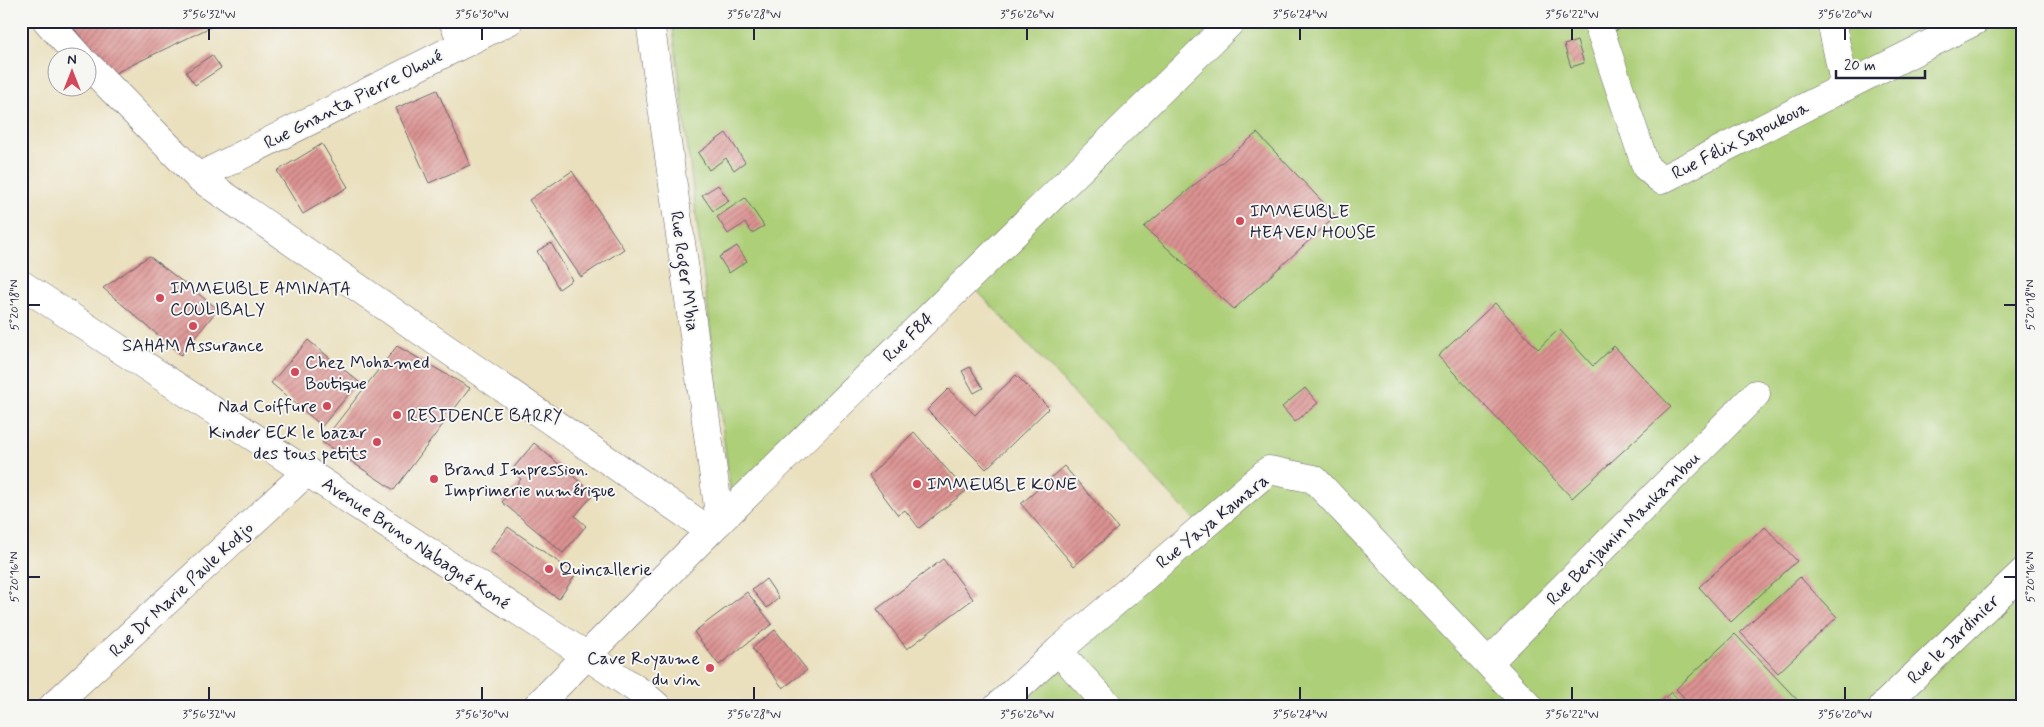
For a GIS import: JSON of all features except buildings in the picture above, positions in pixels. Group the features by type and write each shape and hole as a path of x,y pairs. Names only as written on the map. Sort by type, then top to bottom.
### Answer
{"street":[{"path":"47,21 71,48"},
{"name":"Rue Gnanta Pierre Ohoué","path":"198,177 458,33 509,21"},
{"name":"Rue Roger M'bia","path":"650,21 715,526"},
{"name":"Rue F84","path":"537,706 715,526 1232,21"},
{"name":"Rue Félix Sapoukoua","path":"1597,21 1646,167 1661,180 1975,21"},
{"path":"1831,21 1845,87"},
{"path":"98,75 198,177 715,526"},
{"name":"Avenue Bruno Nabagné Koné","path":"21,284 588,656 657,706"},
{"name":"Rue Benjamin Mankambou","path":"1490,662 1756,394"},
{"name":"Rue Yaya Kamara","path":"998,706 1058,651 1269,470 1314,479 1490,662 1529,706"},
{"name":"Rue Dr Marie Paule Kodjo","path":"53,706 308,471"},
{"name":"Rue le Jardinier","path":"1883,706 2023,572"},
{"path":"1058,651 1109,706"}],"green space":[{"path":"672,21 2023,21 2023,706 1020,706 1204,530 963,276 733,512"}],"place":[{"name":"IMMEUBLE HEAVEN HOUSE","path":"1240,221"},
{"name":"IMMEUBLE AMINATA COULIBALY","path":"160,298"},
{"name":"SAHAM Assurance","path":"193,326"},
{"name":"Chez Mohamed Boutique","path":"295,372"},
{"name":"Nad Coiffure","path":"327,406"},
{"name":"RESIDENCE BARRY","path":"397,415"},
{"name":"Kinder ECK le bazar des tous petits","path":"377,442"},
{"name":"Brand Impression. Imprimerie numérique","path":"434,479"},
{"name":"IMMEUBLE KONE","path":"917,484"},
{"name":"Quincallerie","path":"549,569"},
{"name":"Cave Royaume du vin","path":"710,668"}]}
